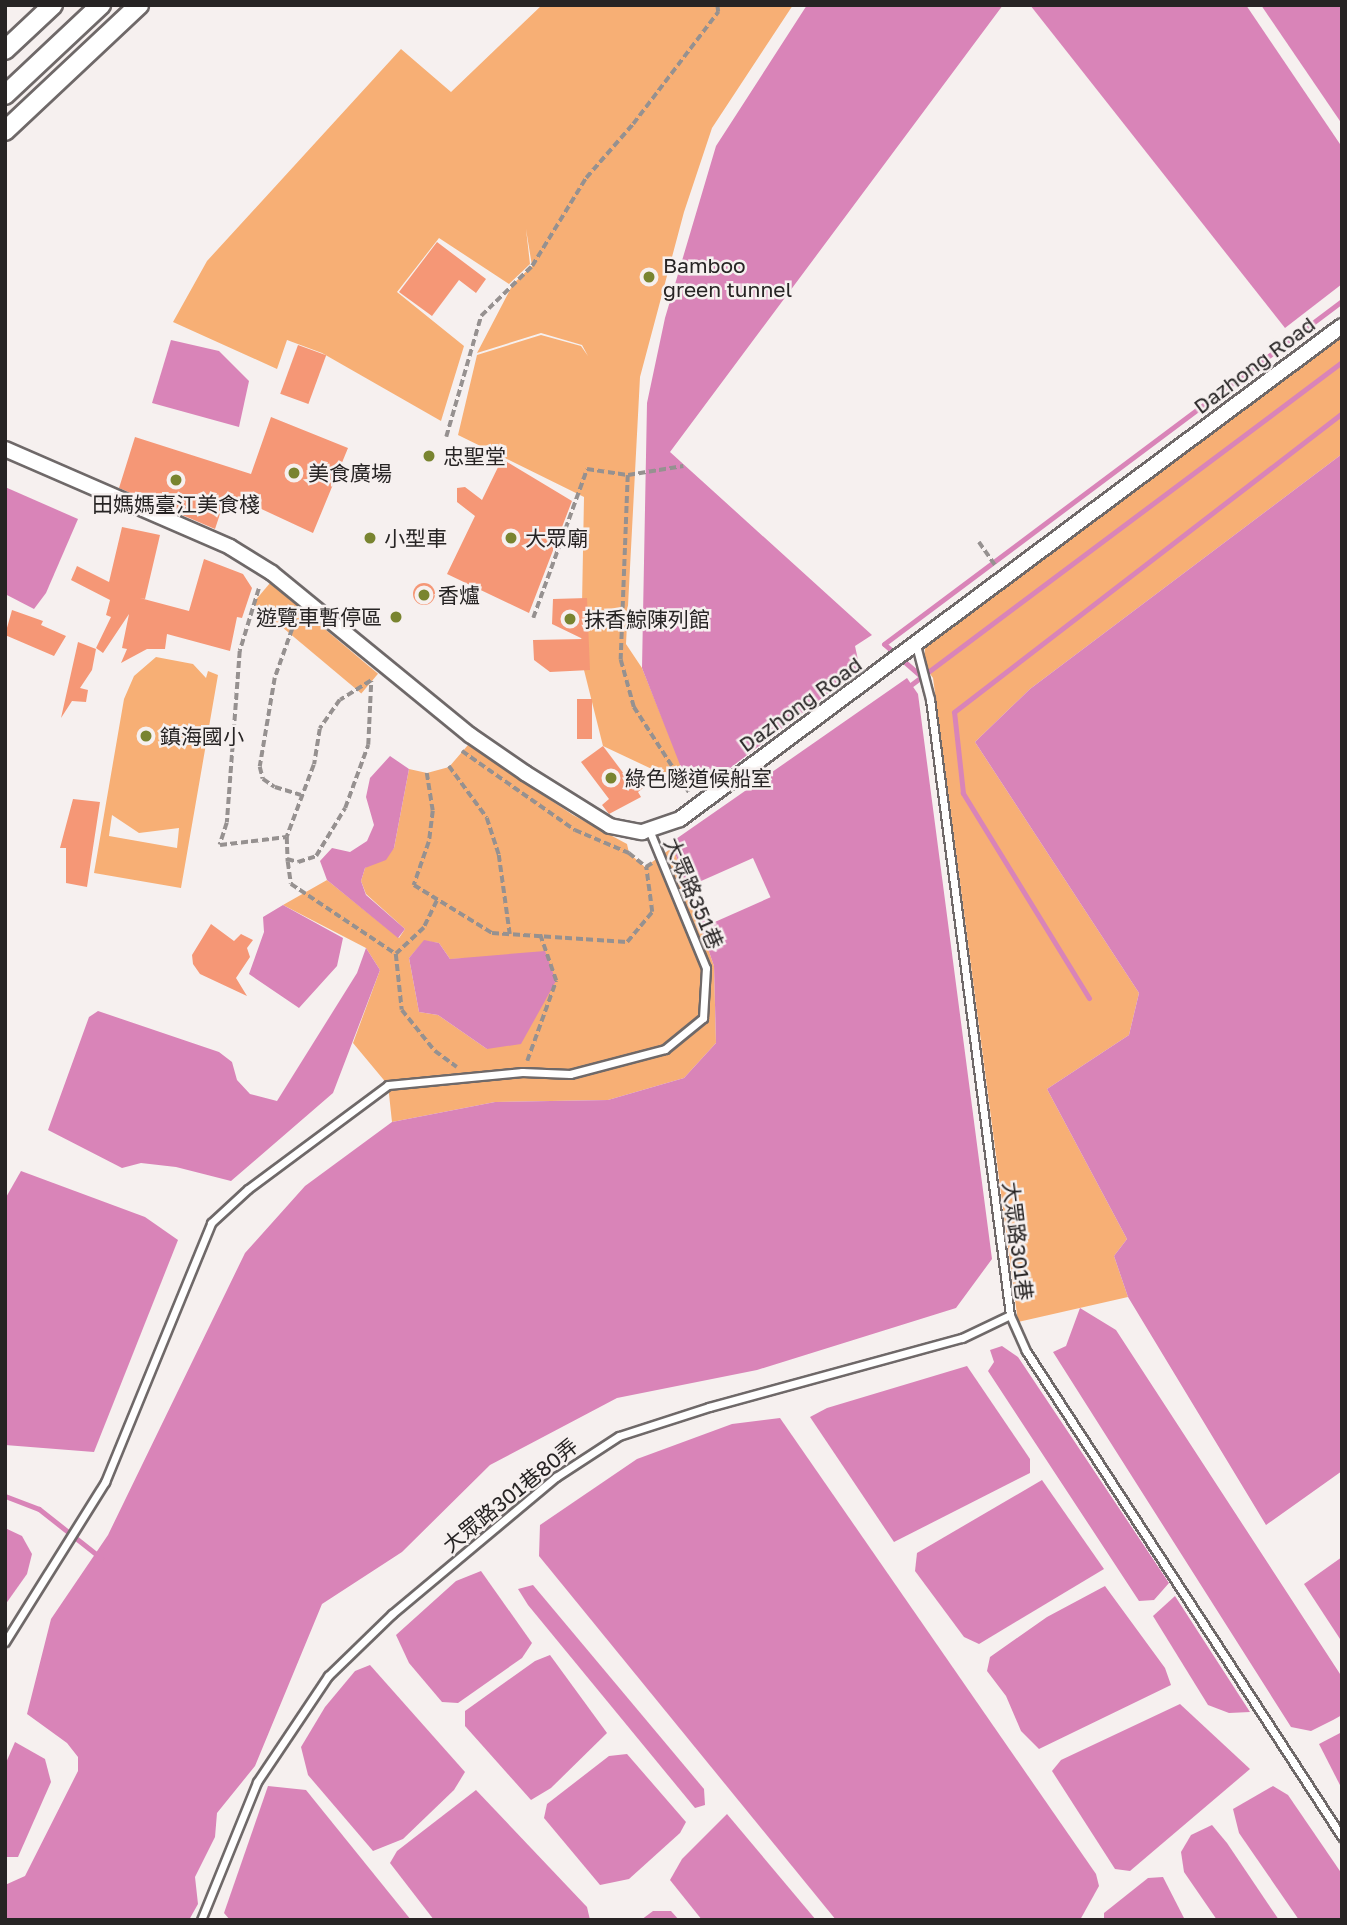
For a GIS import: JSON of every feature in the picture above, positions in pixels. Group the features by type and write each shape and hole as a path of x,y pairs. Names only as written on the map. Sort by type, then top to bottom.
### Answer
{"street":[{"path":"5,50 52,5"},
{"path":"5,96 101,5"},
{"path":"5,131 139,5"},
{"name":"Dazhong Road","path":"5,449 230,547 272,573 470,735 525,773 610,826 648,830 680,819 1342,326"}],"lane":[{"name":"大眾路301巷","path":"916,645 926,684 1010,1315 1026,1351 1342,1837"},
{"name":"大眾路351巷","path":"5,1642 105,1482 211,1223 248,1189 388,1085 522,1072 570,1074 665,1049 703,1018 706,968 648,830"},
{"name":"大眾路301巷80弄","path":"201,1920 257,1782 328,1676 392,1614 556,1477 619,1436 709,1406 962,1338 1010,1315"}],"path":[{"path":"446,437 481,316 532,266 586,178 633,124 718,12 717,5"},
{"path":"533,618 587,469 628,475 682,466"},
{"path":"628,475 621,660 634,707 697,806"},
{"path":"979,542 1005,578"},
{"path":"259,589 240,651 227,823 220,845 287,837"},
{"path":"296,619 275,678 260,766 269,783 288,794 301,795"},
{"path":"288,859 298,862 316,856 345,808 368,744 371,681 340,699 320,729 314,765 287,837 288,859 291,884 396,954"},
{"path":"449,766 487,818 499,855 510,934"},
{"path":"427,773 432,821 414,885 492,933 627,942 652,912 646,867"},
{"path":"396,954 424,928 436,901"},
{"path":"522,1072 556,981 540,935"},
{"path":"396,954 402,1010 435,1051 472,1078"}],"shaded area":[{"path":"542,5 793,5 712,128 684,212 640,377 626,644 642,668 690,787 603,746 581,658 584,497 458,435 477,355 541,335 581,346 588,356 582,345 541,333 477,353 513,284 532,266 526,229 530,264 509,284 439,238 397,292 464,346 441,421 322,353 287,340 277,369 173,322 207,261 401,49 451,92"},
{"path":"807,5 1003,5 670,452 872,635 855,646 860,669 713,781 684,775 642,668 647,403 665,318 716,146"},
{"path":"1030,5 1246,5 1342,147 1342,284 1285,328"},
{"path":"1261,5 1342,5 1342,124"},
{"path":"1342,336 1342,454 1030,689 975,742 1139,993 1129,1035 1047,1089 1127,1239 1114,1256 1128,1297 1018,1322 933,678 924,665 925,647"},
{"path":"171,340 219,351 249,381 239,427 152,403"},
{"path":"1342,454 1342,1471 1266,1525 1128,1297 1114,1256 1127,1239 1047,1089 1129,1035 1139,993 975,742 1030,689"},
{"path":"5,487 78,519 46,593 34,609 5,594"},
{"path":"270,583 378,674 361,694 253,603"},
{"path":"156,657 193,664 206,678 208,671 218,675 181,888 94,873 124,699 134,676","holes":["112,815 139,833 179,828 177,848 109,836"]},
{"path":"907,678 918,694 992,1259 956,1308 757,1370 617,1398 490,1465 402,1552 322,1604 255,1766 217,1813 215,1837 195,1877 198,1904 189,1920 5,1920 5,1885 25,1876 78,1771 78,1757 67,1743 27,1714 51,1619 108,1535 245,1253 305,1186 392,1122 495,1102 608,1100 684,1078 716,1043 714,966 673,847 676,839"},
{"path":"468,745 573,815 627,844 629,853 645,867 673,847 714,966 716,1043 684,1078 608,1100 495,1102 392,1122 388,1085 353,1043 380,970 366,948 283,905 327,880 399,938 405,929 366,894 361,881 365,868 394,848 409,769 427,773 449,767","holes":["424,941 439,943 450,959 478,958 487,1049 438,1015 419,1012 409,958"]},
{"path":"390,756 409,769 394,848 386,860 365,868 361,881 366,895 405,929 398,938 327,880 320,861 332,848 350,852 367,841 374,825 366,797 370,778"},
{"path":"283,905 343,938 337,966 299,1008 249,974 264,932 263,917"},
{"path":"424,940 439,943 450,959 545,951 556,981 521,1044 487,1049 438,1015 419,1012 409,958"},
{"path":"366,948 380,970 333,1093 231,1181 176,1167 141,1163 122,1168 48,1130 89,1017 98,1011 219,1052 232,1062 237,1080 250,1094 277,1101 357,973"},
{"path":"21,1171 145,1217 178,1240 94,1452 5,1445 5,1199"},
{"path":"1080,1308 1116,1330 1342,1677 1342,1715 1311,1731 1291,1727 1053,1352 1066,1346"},
{"path":"1002,1346 1018,1357 1169,1583 1154,1600 1139,1601 988,1371 994,1362 990,1350"},
{"path":"967,1366 1030,1459 1030,1473 894,1542 810,1417 827,1408"},
{"path":"780,1418 1096,1874 1099,1886 1080,1920 836,1920 539,1556 540,1525 637,1459 732,1424"},
{"path":"1042,1480 1104,1569 979,1644 964,1637 915,1571 917,1553"},
{"path":"5,1528 22,1536 32,1554 27,1574 5,1605"},
{"path":"1342,1557 1342,1642 1304,1584"},
{"path":"481,1571 532,1643 522,1658 458,1703 442,1702 409,1663 396,1635 456,1581"},
{"path":"533,1585 704,1789 705,1805 695,1808 528,1605 518,1589"},
{"path":"1105,1586 1165,1668 1171,1685 1039,1749 1021,1731 1006,1696 987,1671 990,1657 1047,1617"},
{"path":"1175,1596 1250,1712 1229,1713 1208,1705 1153,1616"},
{"path":"550,1655 607,1733 551,1788 531,1800 465,1726 465,1711 535,1661"},
{"path":"370,1665 465,1772 454,1790 403,1839 373,1851 308,1775 301,1747 325,1707 355,1671"},
{"path":"1180,1704 1250,1769 1130,1871 1115,1869 1052,1771 1061,1760"},
{"path":"1342,1732 1342,1789 1319,1744"},
{"path":"15,1742 45,1759 51,1782 18,1857 5,1857 5,1765"},
{"path":"627,1754 686,1822 680,1833 629,1879 600,1885 544,1818 547,1804 609,1756"},
{"path":"268,1786 306,1790 411,1920 230,1920 224,1913"},
{"path":"1273,1786 1288,1795 1342,1874 1342,1920 1299,1920 1239,1833 1233,1809"},
{"path":"476,1790 587,1907 590,1920 434,1920 390,1863 397,1851"},
{"path":"727,1814 816,1920 702,1920 670,1880 682,1859"},
{"path":"1212,1825 1279,1920 1217,1920 1184,1872 1181,1852 1191,1835"},
{"path":"1163,1877 1185,1920 1104,1920 1104,1913 1148,1878"},
{"path":"653,1911 671,1911 679,1920 641,1920"}],"pier":[{"path":"753,858 770,897 707,925 690,886"}],"building":[{"path":"437,242 486,279 476,293 459,280 432,316 399,292"},
{"path":"298,345 326,355 308,404 280,394"},
{"path":"271,417 348,448 313,533 227,493 215,529 119,488 135,437 251,474"},
{"name":"大眾廟","path":"502,459 572,501 529,613 447,574 475,516 457,502 457,488 465,487 482,500"},
{"path":"122,527 160,535 145,599 140,598 189,611 204,559 243,574 252,588 242,618 237,617 230,651 167,634 165,649 147,649 121,663 127,649 122,648 129,614 103,653 96,648 111,617 106,615 110,600 71,580 77,566 109,582"},
{"name":"香爐","path":"424,583 434,590 435,594 428,604 424,605 414,598 413,594 420,584"},
{"name":"抹香鯨陳列館","path":"587,598 590,670 550,672 534,660 533,640 583,639 552,624 553,599"},
{"path":"12,610 43,621 41,625 66,636 54,656 5,635"},
{"path":"78,642 96,649 92,670 80,688 88,690 86,702 72,701 61,718"},
{"path":"577,699 592,699 592,739 577,739"},
{"name":"綠色隧道候船室","path":"603,746 630,782 638,775 647,785 638,792 641,797 609,814 602,805 609,799 581,762"},
{"path":"73,799 100,802 87,887 66,883 66,848 60,848"},
{"path":"211,924 234,941 241,934 253,940 247,948 250,957 236,978 247,996 200,974 193,964 192,955"}],"waterway":[{"path":"922,677 884,644 1342,301"},
{"path":"908,687 1342,362"},
{"path":"1089,998 963,793 954,712 1342,413"},
{"path":"5,1496 39,1509 101,1558"}],"place":[{"name":"Bamboo green tunnel","path":"649,277"},
{"name":"忠聖堂","path":"429,456"},
{"name":"美食廣場","path":"294,473"},
{"name":"田媽媽臺江美食棧","path":"176,480"},
{"name":"小型車","path":"370,538"},
{"name":"大眾廟","path":"511,538"},
{"name":"香爐","path":"424,595"},
{"name":"遊覽車暫停區","path":"396,617"},
{"name":"抹香鯨陳列館","path":"570,619"},
{"name":"鎮海國小","path":"146,736"},
{"name":"綠色隧道候船室","path":"611,778"}]}
